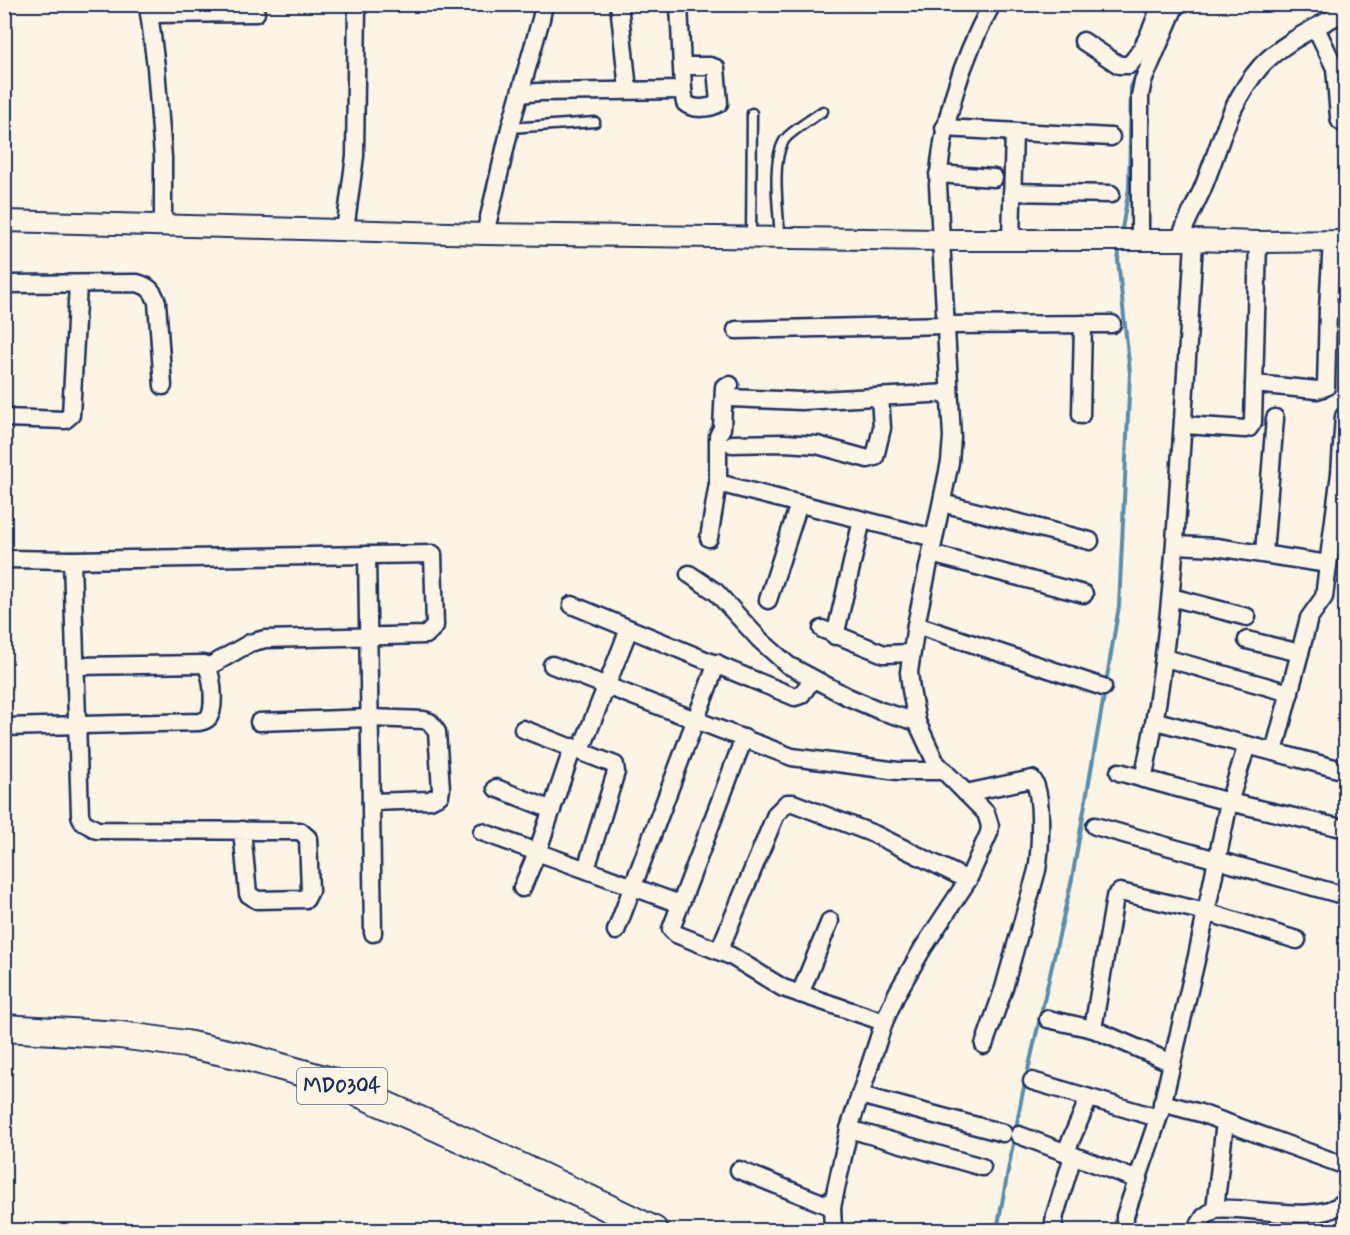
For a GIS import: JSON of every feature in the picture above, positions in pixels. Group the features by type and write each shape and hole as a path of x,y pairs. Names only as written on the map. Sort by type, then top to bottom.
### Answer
{"main road":[{"name":"MD0304","path":"4,1028 120,1035 186,1044 246,1057 331,1081 483,1149 654,1230"}],"street":[{"path":"345,230 355,156 357,4"},
{"path":"485,234 510,128 544,4"},
{"path":"619,4 628,90"},
{"path":"679,4 683,90 685,103 687,106 712,106 719,103 716,68 682,66"},
{"path":"821,1230 826,1205 849,1129 884,1022 897,993 923,948 968,880 990,826 986,813 936,762 917,722 909,672 916,625 950,462 952,437 938,174 944,128 961,71 975,35 992,4"},
{"path":"1083,41 1119,64 1129,65 1152,28 1161,4"},
{"path":"1126,240 1143,81 1176,4"},
{"path":"163,226 163,157 149,9 256,14"},
{"path":"1143,779 1156,721 1172,597 1184,424 1186,240 1225,122 1241,93 1262,65 1285,46 1346,11"},
{"path":"1316,28 1335,68 1339,117 1340,121 1346,125"},
{"path":"520,94 683,90"},
{"path":"944,128 1111,137"},
{"path":"1011,240 1014,132"},
{"path":"938,174 994,178"},
{"path":"1012,192 1111,194"},
{"path":"4,221 485,234 941,240 1339,241 1328,309 1326,387 1317,390 1254,384"},
{"path":"1184,424 1249,428 1253,422 1258,242"},
{"path":"4,284 137,283 147,286 158,302 163,386"},
{"path":"4,418 65,420 71,415 78,284"},
{"path":"1328,309 1346,310"},
{"path":"1081,415 1083,324"},
{"path":"736,330 1112,324"},
{"path":"709,538 718,483 718,436 722,428 724,387 730,392 801,401 949,393"},
{"path":"732,444 817,445 868,459 876,457 882,428 880,397"},
{"path":"1274,752 1309,618 1322,603 1324,597 1340,473 1344,416 1346,416"},
{"path":"1264,553 1275,418"},
{"path":"718,483 862,520 933,546 1084,594"},
{"path":"942,502 1090,541"},
{"path":"768,600 799,504"},
{"path":"862,520 829,632 884,654 911,653"},
{"path":"1176,545 1216,547 1328,564"},
{"path":"4,559 433,554 435,626 426,635 257,640 208,667"},
{"path":"367,555 373,933"},
{"path":"72,560 80,815 83,822 97,830 147,831 242,830 300,831 308,838 310,891 306,899 257,900 250,897 242,830"},
{"path":"689,574 716,592 760,640 788,665 812,680 881,711 917,722"},
{"path":"1172,597 1247,617"},
{"path":"572,605 795,697 801,695 812,680"},
{"path":"916,625 1102,687"},
{"path":"522,888 577,748 607,686 629,629"},
{"path":"1247,640 1300,653"},
{"path":"1165,658 1290,693"},
{"path":"4,727 199,722 206,720 212,708 211,672 208,667 199,663 77,666"},
{"path":"616,931 717,663"},
{"path":"552,665 792,757 898,771 945,771"},
{"path":"259,722 370,718 430,722 437,732 441,789 436,798 371,802"},
{"path":"1156,721 1346,771"},
{"path":"523,729 612,762 616,768 586,869"},
{"path":"744,738 671,925 673,932 719,951 783,988 884,1022"},
{"path":"1128,1230 1125,1216 1160,1111 1218,860 1229,802 1246,744"},
{"path":"1119,772 1229,802 1346,830"},
{"path":"966,793 1032,779 1036,785 1040,828 1040,853 1034,880 1004,988 984,1045"},
{"path":"495,788 552,810"},
{"path":"719,951 776,814 787,803 793,803 874,834 968,880"},
{"path":"1095,825 1346,896"},
{"path":"482,832 680,904"},
{"path":"1093,1029 1117,894 1125,892 1206,912 1297,940"},
{"path":"800,994 830,921"},
{"path":"1048,1019 1093,1029 1172,1063"},
{"path":"1032,1081 1089,1098 1226,1122 1346,1166"},
{"path":"860,1095 1011,1134 1138,1180"},
{"path":"1073,1156 1066,1149 1089,1098"},
{"path":"1215,1209 1226,1122"},
{"path":"849,1129 982,1167"},
{"path":"1053,1230 1055,1215 1073,1156"},
{"path":"740,1170 826,1205"},
{"path":"1196,1230 1204,1218 1215,1209 1318,1212 1338,1208 1346,1200"},
{"path":"826,1205 833,1230"}],"lane":[{"path":"780,238 777,162 780,148 786,137 823,111"},
{"path":"751,237 752,113"},
{"path":"510,128 595,122"}],"waterway":[{"path":"1121,235 1129,188 1131,87 1143,60"},
{"path":"1106,683 1119,606 1130,373 1118,260 1120,245"},
{"path":"997,1230 1022,1096 1072,879 1105,690"}]}
